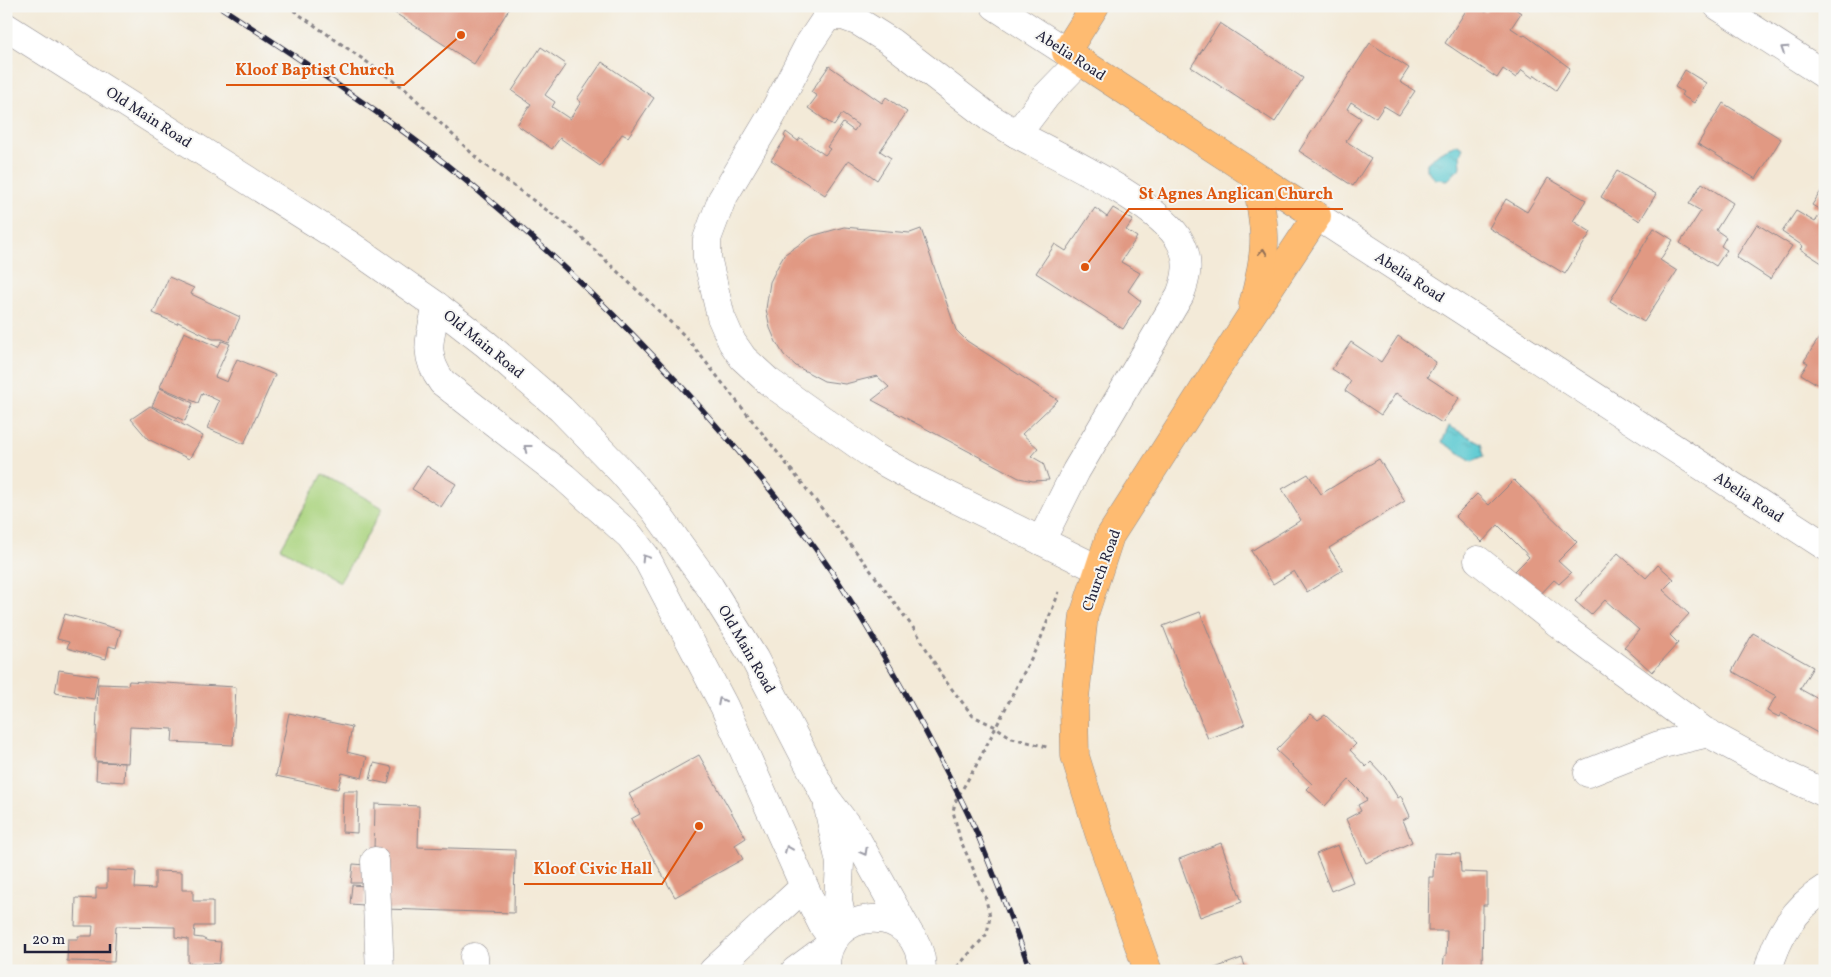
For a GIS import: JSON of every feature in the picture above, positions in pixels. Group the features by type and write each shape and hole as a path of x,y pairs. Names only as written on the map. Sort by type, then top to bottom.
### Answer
{"main road":[{"path":"1073,57 1096,6"},
{"name":"Abelia Road","path":"1073,57 1317,216"},
{"path":"1250,317 1258,286 1264,236 1256,177"},
{"name":"Church Road","path":"1148,971 1099,833 1076,756 1074,707 1079,647 1084,615 1110,536 1317,216"}],"street":[{"name":"Abelia Road","path":"996,6 1073,57"},
{"path":"1718,6 1825,75"},
{"path":"1041,541 1076,471 1180,295 1187,265 1185,253 1180,242 1162,220 1108,183 990,118 891,42 851,19 843,16 830,16 825,20 809,44 772,115 722,199 707,239 707,257 712,282 722,317 732,342 743,358 768,381 875,457 913,478 1041,541 1074,557 1098,569"},
{"name":"Old Main Road","path":"6,27 347,243 437,306 486,344 561,409 622,472 653,508 710,587 738,630 788,722 826,798 855,836 917,944 921,957 922,971"},
{"path":"1017,134 1073,57"},
{"name":"Abelia Road","path":"1317,216 1825,546"},
{"path":"437,306 428,341 432,365 442,382 564,477 630,536 646,557 724,706 804,887 833,946"},
{"path":"1478,560 1565,629 1709,733 1785,775 1825,793"},
{"path":"1588,773 1659,745 1709,733"},
{"name":"Old Main Road","path":"826,798 840,863 833,946"},
{"path":"374,860 380,971"},
{"path":"713,971 804,887"},
{"path":"1768,971 1773,952 1793,918 1804,904 1825,889"},
{"path":"794,971 833,946 871,918 898,924 909,933"}],"path":[{"path":"287,6 404,88 482,163 574,230 686,337 865,563 917,633 944,679 972,716 996,727 1012,738 1076,756"},
{"path":"950,971 957,967 987,934 990,916 985,896 960,839 953,812 956,800 1039,643 1074,557"}],"green space":[{"path":"323,474 383,508 340,582 281,548"}],"water":[{"path":"1458,144 1463,148 1460,155 1461,167 1448,180 1435,179 1427,170 1427,163 1440,152"},
{"path":"1449,426 1481,443 1484,456 1472,461 1442,442"}],"building":[{"path":"384,6 511,6 474,64"},
{"path":"1469,6 1478,6 1486,12 1489,6 1511,6 1521,13 1511,28 1523,36 1525,35 1570,68 1556,90 1535,75 1533,78 1522,70 1516,78 1503,69 1497,78 1445,43"},
{"path":"1220,23 1303,78 1275,122 1191,67"},
{"path":"1370,43 1409,68 1400,82 1415,91 1399,115 1384,106 1376,118 1351,102 1347,109 1361,118 1346,141 1371,158 1353,186 1299,151"},
{"path":"541,47 566,64 545,95 555,102 552,107 570,119 581,102 577,99 602,62 654,98 628,137 622,134 600,166 560,138 552,149 517,125 531,104 512,91"},
{"path":"829,66 882,103 886,97 907,112 880,151 891,158 877,180 849,160 825,195 771,160 786,138 784,136 786,132 798,141 800,138 825,155 830,149 827,147 843,123 854,131 858,125 842,114 834,126 808,108 817,96 811,92"},
{"path":"1685,70 1706,83 1694,103 1681,95 1683,92 1675,87"},
{"path":"1723,103 1781,139 1756,179 1698,144"},
{"path":"1617,171 1656,194 1640,221 1601,197"},
{"path":"1548,178 1586,200 1573,221 1591,232 1565,274 1489,228 1506,199 1527,212"},
{"path":"1702,183 1733,203 1716,230 1726,237 1721,246 1727,250 1716,266 1680,243 1701,211 1689,204"},
{"path":"1825,185 1825,265 1800,249 1803,246 1782,232 1796,211 1815,222 1822,211 1812,205"},
{"path":"1095,208 1107,217 1113,208 1133,220 1126,230 1137,237 1121,262 1140,273 1128,291 1141,301 1123,329 1036,273 1055,244 1066,251"},
{"path":"1757,224 1792,246 1770,279 1736,257"},
{"path":"844,227 910,233 921,229 956,330 967,341 1058,400 1022,434 1038,448 1031,456 1043,463 1049,480 1033,481 1019,478 872,400 889,387 877,376 845,384 824,381 796,366 784,355 770,328 766,309 770,282 785,254 812,236"},
{"path":"1654,228 1673,240 1660,260 1677,271 1644,322 1610,301"},
{"path":"169,277 194,288 191,294 240,317 229,342 222,339 213,339 178,322 177,324 153,313"},
{"path":"1825,329 1825,389 1801,374 1808,363 1804,361"},
{"path":"184,332 218,347 222,341 230,344 215,377 227,382 237,359 275,375 244,444 207,428 219,401 202,393 198,403 160,387"},
{"path":"1398,336 1436,362 1427,377 1459,398 1442,423 1396,393 1381,415 1345,391 1351,381 1332,369 1351,342 1381,362"},
{"path":"160,388 193,403 185,421 152,406"},
{"path":"150,406 203,436 189,459 148,439 131,419"},
{"path":"1379,459 1405,501 1329,548 1343,570 1307,592 1294,571 1273,584 1251,551 1301,520 1282,489 1308,474 1321,494"},
{"path":"427,466 456,484 441,507 412,489"},
{"path":"1514,480 1577,542 1558,561 1571,573 1559,584 1554,580 1538,597 1513,573 1529,557 1498,525 1482,542 1455,516 1477,494 1489,505"},
{"path":"1618,553 1646,578 1658,565 1674,579 1663,590 1689,614 1670,635 1678,643 1652,672 1624,647 1639,630 1605,600 1591,615 1575,601"},
{"path":"1200,612 1245,725 1208,739 1163,626"},
{"path":"65,614 121,630 116,648 109,646 106,659 67,648 69,642 57,639"},
{"path":"1753,633 1813,667 1800,689 1818,699 1825,688 1825,737 1781,713 1779,717 1767,711 1776,696 1732,671"},
{"path":"59,670 98,676 94,699 55,693"},
{"path":"129,681 236,687 233,745 172,742 173,729 130,727 128,763 95,761 98,684 128,685"},
{"path":"289,713 352,727 347,752 367,757 362,778 342,773 338,789 276,776"},
{"path":"1311,714 1318,720 1325,715 1356,744 1350,750 1366,767 1371,762 1385,777 1398,798 1401,796 1410,816 1403,820 1412,842 1366,863 1346,819 1361,811 1358,805 1367,800 1363,794 1349,780 1325,806 1307,789 1312,784 1276,750"},
{"path":"699,755 746,838 735,845 743,859 675,897 631,819 640,814 629,794"},
{"path":"97,762 125,763 124,782 96,780"},
{"path":"374,763 392,767 388,784 370,780"},
{"path":"343,791 358,791 357,833 342,832"},
{"path":"375,804 419,806 418,847 515,850 514,913 384,909 385,851 374,851"},
{"path":"1221,843 1242,902 1200,917 1179,859"},
{"path":"1338,845 1353,882 1331,891 1316,854"},
{"path":"1434,853 1460,854 1461,872 1487,873 1487,905 1483,905 1482,971 1443,971 1447,931 1428,931 1429,877 1433,877"},
{"path":"353,864 366,865 366,883 351,883"},
{"path":"107,870 136,871 135,888 155,889 155,871 182,872 182,890 193,890 193,901 213,901 213,926 195,926 194,937 221,942 219,964 188,963 188,939 175,937 175,927 116,926 114,962 67,961 68,939 78,939 78,936 92,936 93,926 75,926 76,898 96,899 96,888 107,888"},
{"path":"352,885 366,886 364,905 350,904"},
{"path":"1242,958 1247,971 1207,971"}],"railway":[{"path":"219,6 380,114 432,153 509,217 583,285 653,356 750,465 792,517 832,572 919,719 974,826 1031,971"}],"place":[{"name":"Kloof Baptist Church","path":"461,35"},
{"name":"St Agnes Anglican Church","path":"1085,267"},
{"name":"Kloof Civic Hall","path":"699,826"}]}
